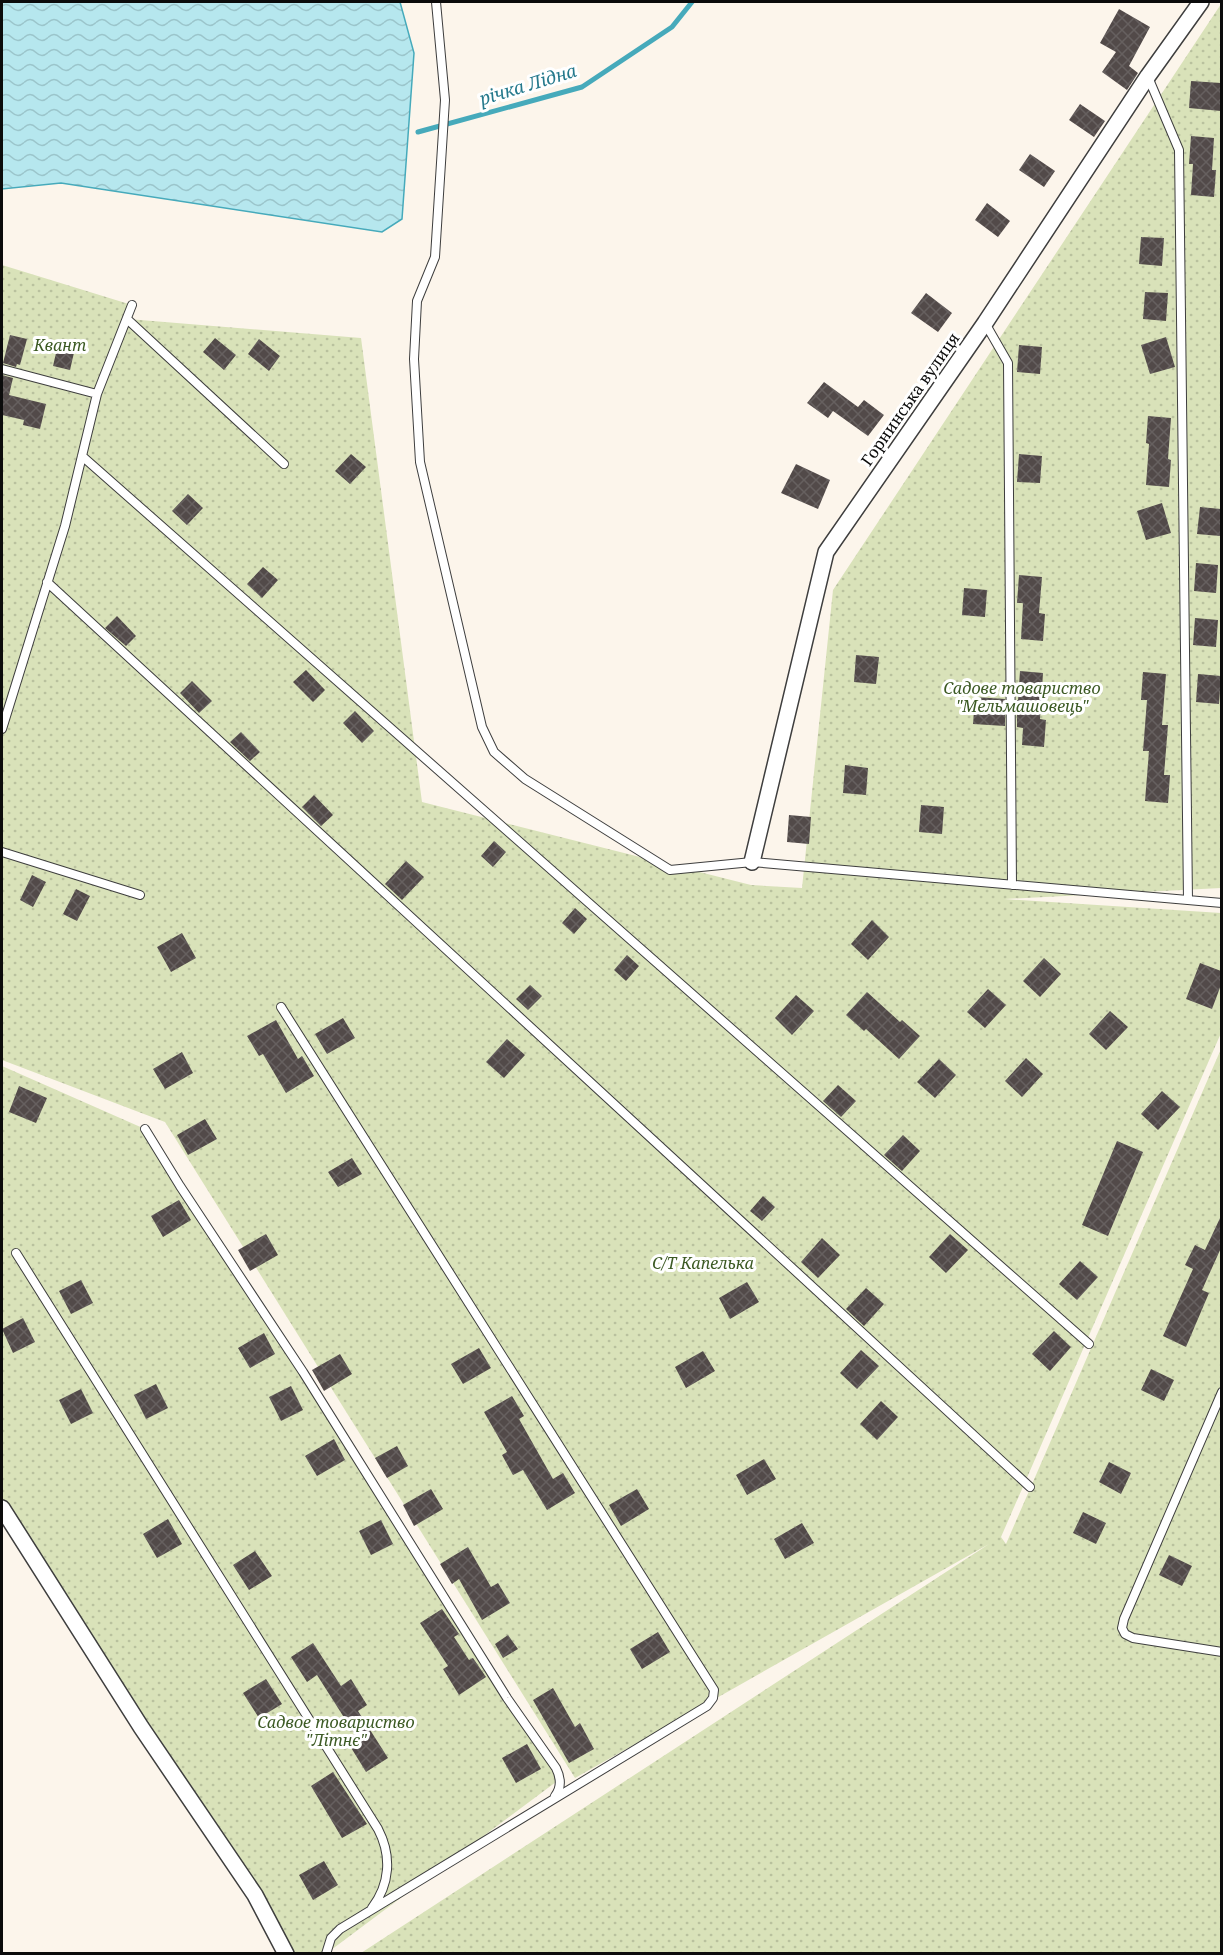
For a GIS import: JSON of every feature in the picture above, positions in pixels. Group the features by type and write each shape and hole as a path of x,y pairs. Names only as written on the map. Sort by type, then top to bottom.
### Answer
{"street":[{"name":"Горнинська вулиця","path":"752,862 826,552 985,323 1148,76 1201,2"},
{"path":"2,1508 141,1727 255,1895 286,1953"}],"lane":[{"path":"436,2 445,100 435,257 417,302 414,359 420,462 482,728 494,752 525,779 670,870 752,862 1221,903"},
{"path":"1148,76 1179,150 1188,900"},
{"path":"2,729 65,526 97,394 132,305"},
{"path":"127,319 284,464"},
{"path":"985,323 1008,363 1012,885"},
{"path":"2,369 97,394"},
{"path":"82,456 1089,1344"},
{"path":"47,582 1029,1486"},
{"path":"2,852 140,895"},
{"path":"281,1007 714,1689 713,1698 707,1706 334,1934 326,1953"},
{"path":"145,1129 303,1372 507,1698 556,1768 560,1775 560,1787 550,1801"},
{"path":"16,1253 378,1829 386,1851 387,1875 382,1892 369,1912"},
{"path":"1221,1392 1122,1628 1125,1634 1133,1638 1221,1652"}],"green space":[{"name":"С/Т Капелька","path":"1221,4 1221,888 1004,899 1221,913 1221,1033 1001,1537 1006,1544 1221,1049 1221,1953 361,1953 989,1544 575,1778 165,1122 2,1060 2,265 132,305 128,319 361,338 422,802 751,885 802,888 833,590"},
{"name":"Садвое товариство \"Літнє\"","path":"2,1066 145,1129 560,1779 327,1953 283,1953 2,1509"}],"water":[{"path":"2,2 400,2 414,53 402,219 382,232 61,183 2,189"}],"building":[{"path":"1119,9 1150,27 1129,66 1138,73 1127,90 1102,72 1116,52 1100,43"},
{"path":"1191,81 1221,83 1221,111 1189,108"},
{"path":"1080,104 1105,121 1094,137 1069,120"},
{"path":"1191,136 1214,138 1212,170 1216,170 1214,197 1191,195 1193,164 1189,164"},
{"path":"1030,154 1055,171 1044,187 1019,170"},
{"path":"987,203 1010,221 998,237 975,220"},
{"path":"1141,237 1164,238 1162,266 1139,264"},
{"path":"1145,292 1168,293 1166,321 1143,319"},
{"path":"926,293 952,313 938,332 911,313"},
{"path":"10,335 27,339 20,365 17,364 16,367 3,363"},
{"path":"1166,337 1175,367 1150,374 1141,345"},
{"path":"215,338 236,355 224,370 203,352"},
{"path":"259,339 280,356 269,371 248,354"},
{"path":"59,340 76,344 70,370 53,366"},
{"path":"1019,345 1042,347 1040,374 1017,372"},
{"path":"2,375 13,378 9,395 46,404 40,429 23,425 24,420 2,415"},
{"path":"824,382 858,407 864,400 884,415 868,436 833,411 828,418 807,403"},
{"path":"1148,416 1171,418 1168,459 1171,460 1169,487 1146,485 1149,444 1146,443"},
{"path":"351,454 366,467 350,484 335,471"},
{"path":"1019,454 1042,456 1040,483 1017,482"},
{"path":"796,464 830,480 818,509 781,493"},
{"path":"188,494 203,508 187,525 172,511"},
{"path":"1162,503 1171,533 1146,540 1137,511"},
{"path":"1200,507 1221,509 1220,536 1197,534"},
{"path":"1196,563 1218,565 1216,593 1194,591"},
{"path":"263,567 278,580 262,598 247,584"},
{"path":"1019,575 1042,577 1039,613 1045,614 1043,641 1021,639 1023,603 1017,603"},
{"path":"964,588 987,590 985,617 962,615"},
{"path":"117,616 136,636 126,646 105,628"},
{"path":"1195,618 1218,620 1216,647 1193,645"},
{"path":"856,655 879,657 876,684 854,682"},
{"path":"306,670 325,690 313,702 293,682"},
{"path":"1020,671 1043,673 1040,719 1046,720 1044,747 1022,745 1023,728 1017,727"},
{"path":"1143,672 1166,674 1162,725 1168,725 1164,775 1170,775 1168,803 1145,801 1149,751 1143,751 1147,700 1141,700"},
{"path":"1198,674 1221,676 1219,704 1196,702"},
{"path":"192,681 212,701 199,713 180,693"},
{"path":"975,697 1005,699 1005,726 973,724"},
{"path":"355,711 374,731 362,743 343,723"},
{"path":"241,732 260,752 250,761 230,742"},
{"path":"845,765 868,768 866,795 843,793"},
{"path":"314,795 333,815 321,826 302,807"},
{"path":"921,805 944,807 942,834 919,832"},
{"path":"789,815 811,817 809,844 787,842"},
{"path":"494,841 506,852 493,867 481,856"},
{"path":"406,861 424,877 402,900 385,884"},
{"path":"32,875 46,882 33,907 20,900"},
{"path":"76,889 90,896 77,921 63,914"},
{"path":"575,908 587,919 574,934 562,923"},
{"path":"872,920 889,937 868,960 851,944"},
{"path":"182,933 196,958 171,972 157,947"},
{"path":"627,955 639,966 626,981 614,970"},
{"path":"1044,958 1061,974 1040,997 1023,981"},
{"path":"1200,963 1221,971 1221,985 1212,1009 1186,999"},
{"path":"530,985 542,996 528,1010 516,999"},
{"path":"988,989 1006,1005 985,1028 967,1012"},
{"path":"867,992 900,1022 902,1020 920,1036 899,1059 866,1029 864,1031 846,1015"},
{"path":"796,995 814,1011 792,1035 775,1018"},
{"path":"1110,1011 1128,1027 1106,1050 1089,1034"},
{"path":"343,1018 355,1038 327,1054 315,1034"},
{"path":"276,1020 298,1059 302,1056 314,1076 286,1093 263,1054 259,1056 247,1036"},
{"path":"507,1039 525,1055 504,1078 486,1062"},
{"path":"182,1052 193,1073 165,1089 153,1069"},
{"path":"1026,1058 1043,1074 1022,1097 1005,1081"},
{"path":"939,1059 956,1075 935,1098 917,1082"},
{"path":"838,1085 856,1101 841,1117 823,1101"},
{"path":"19,1086 47,1098 36,1123 9,1112"},
{"path":"1162,1091 1180,1107 1158,1130 1141,1114"},
{"path":"205,1119 217,1139 188,1155 177,1135"},
{"path":"903,1135 920,1151 902,1171 884,1155"},
{"path":"1117,1141 1143,1152 1108,1236 1082,1225"},
{"path":"352,1158 362,1174 338,1187 328,1172"},
{"path":"763,1196 775,1207 762,1221 750,1211"},
{"path":"179,1200 191,1220 163,1237 151,1216"},
{"path":"1221,1216 1221,1248 1202,1290 1209,1293 1186,1347 1163,1336 1193,1269 1185,1265 1195,1245 1205,1250"},
{"path":"266,1234 278,1255 250,1271 238,1250"},
{"path":"950,1234 968,1250 946,1273 929,1257"},
{"path":"822,1238 840,1255 818,1278 801,1262"},
{"path":"1080,1261 1098,1277 1077,1300 1059,1284"},
{"path":"81,1280 93,1303 71,1314 59,1291"},
{"path":"747,1282 759,1302 730,1319 719,1298"},
{"path":"866,1288 884,1304 864,1326 846,1309"},
{"path":"23,1318 35,1342 13,1353 2,1329"},
{"path":"1054,1331 1071,1347 1050,1371 1032,1354"},
{"path":"264,1333 275,1354 250,1368 238,1348"},
{"path":"479,1348 491,1368 463,1384 451,1364"},
{"path":"861,1350 879,1366 857,1389 840,1373"},
{"path":"703,1351 715,1371 686,1388 675,1367"},
{"path":"340,1354 352,1374 324,1391 312,1370"},
{"path":"1151,1369 1174,1380 1164,1401 1141,1390"},
{"path":"156,1384 168,1408 146,1419 134,1395"},
{"path":"291,1386 303,1410 281,1421 269,1397"},
{"path":"81,1389 93,1413 71,1424 59,1400"},
{"path":"512,1396 524,1416 519,1419 553,1479 563,1473 575,1493 547,1510 523,1470 513,1475 502,1455 507,1452 484,1412"},
{"path":"881,1401 898,1417 877,1440 860,1424"},
{"path":"334,1439 345,1460 317,1476 305,1456"},
{"path":"397,1446 408,1466 387,1478 375,1458"},
{"path":"764,1459 776,1479 747,1495 736,1475"},
{"path":"1109,1462 1131,1473 1121,1494 1099,1482"},
{"path":"431,1489 443,1509 414,1526 403,1505"},
{"path":"637,1489 649,1509 621,1526 609,1505"},
{"path":"1083,1512 1106,1523 1096,1544 1073,1533"},
{"path":"168,1519 182,1544 157,1558 143,1534"},
{"path":"381,1520 393,1544 371,1555 359,1531"},
{"path":"802,1523 814,1543 785,1559 774,1539"},
{"path":"468,1547 491,1587 498,1583 510,1603 482,1620 459,1579 452,1584 440,1564"},
{"path":"255,1551 272,1576 249,1590 233,1565"},
{"path":"1169,1555 1192,1566 1182,1586 1159,1575"},
{"path":"442,1609 459,1634 454,1637 469,1660 473,1658 486,1677 459,1695 443,1669 448,1666 420,1623"},
{"path":"658,1632 670,1652 642,1669 630,1649"},
{"path":"508,1635 518,1649 503,1658 495,1644"},
{"path":"313,1643 341,1686 351,1679 367,1705 358,1711 388,1758 366,1772 350,1746 359,1741 317,1675 307,1682 291,1657"},
{"path":"266,1679 282,1704 259,1718 243,1693"},
{"path":"553,1688 575,1727 580,1723 594,1749 569,1763 533,1700"},
{"path":"527,1744 541,1769 516,1783 502,1758"},
{"path":"333,1772 367,1824 342,1838 311,1786"},
{"path":"324,1861 338,1885 313,1900 299,1875"}],"waterway":[{"name":"річка Лідна","path":"418,132 582,87 672,27 692,2"}],"park label":[{"name":"Квант","path":"60,345"},
{"name":"Садове товариство \"Мельмашовець\"","path":"1022,697"}]}
